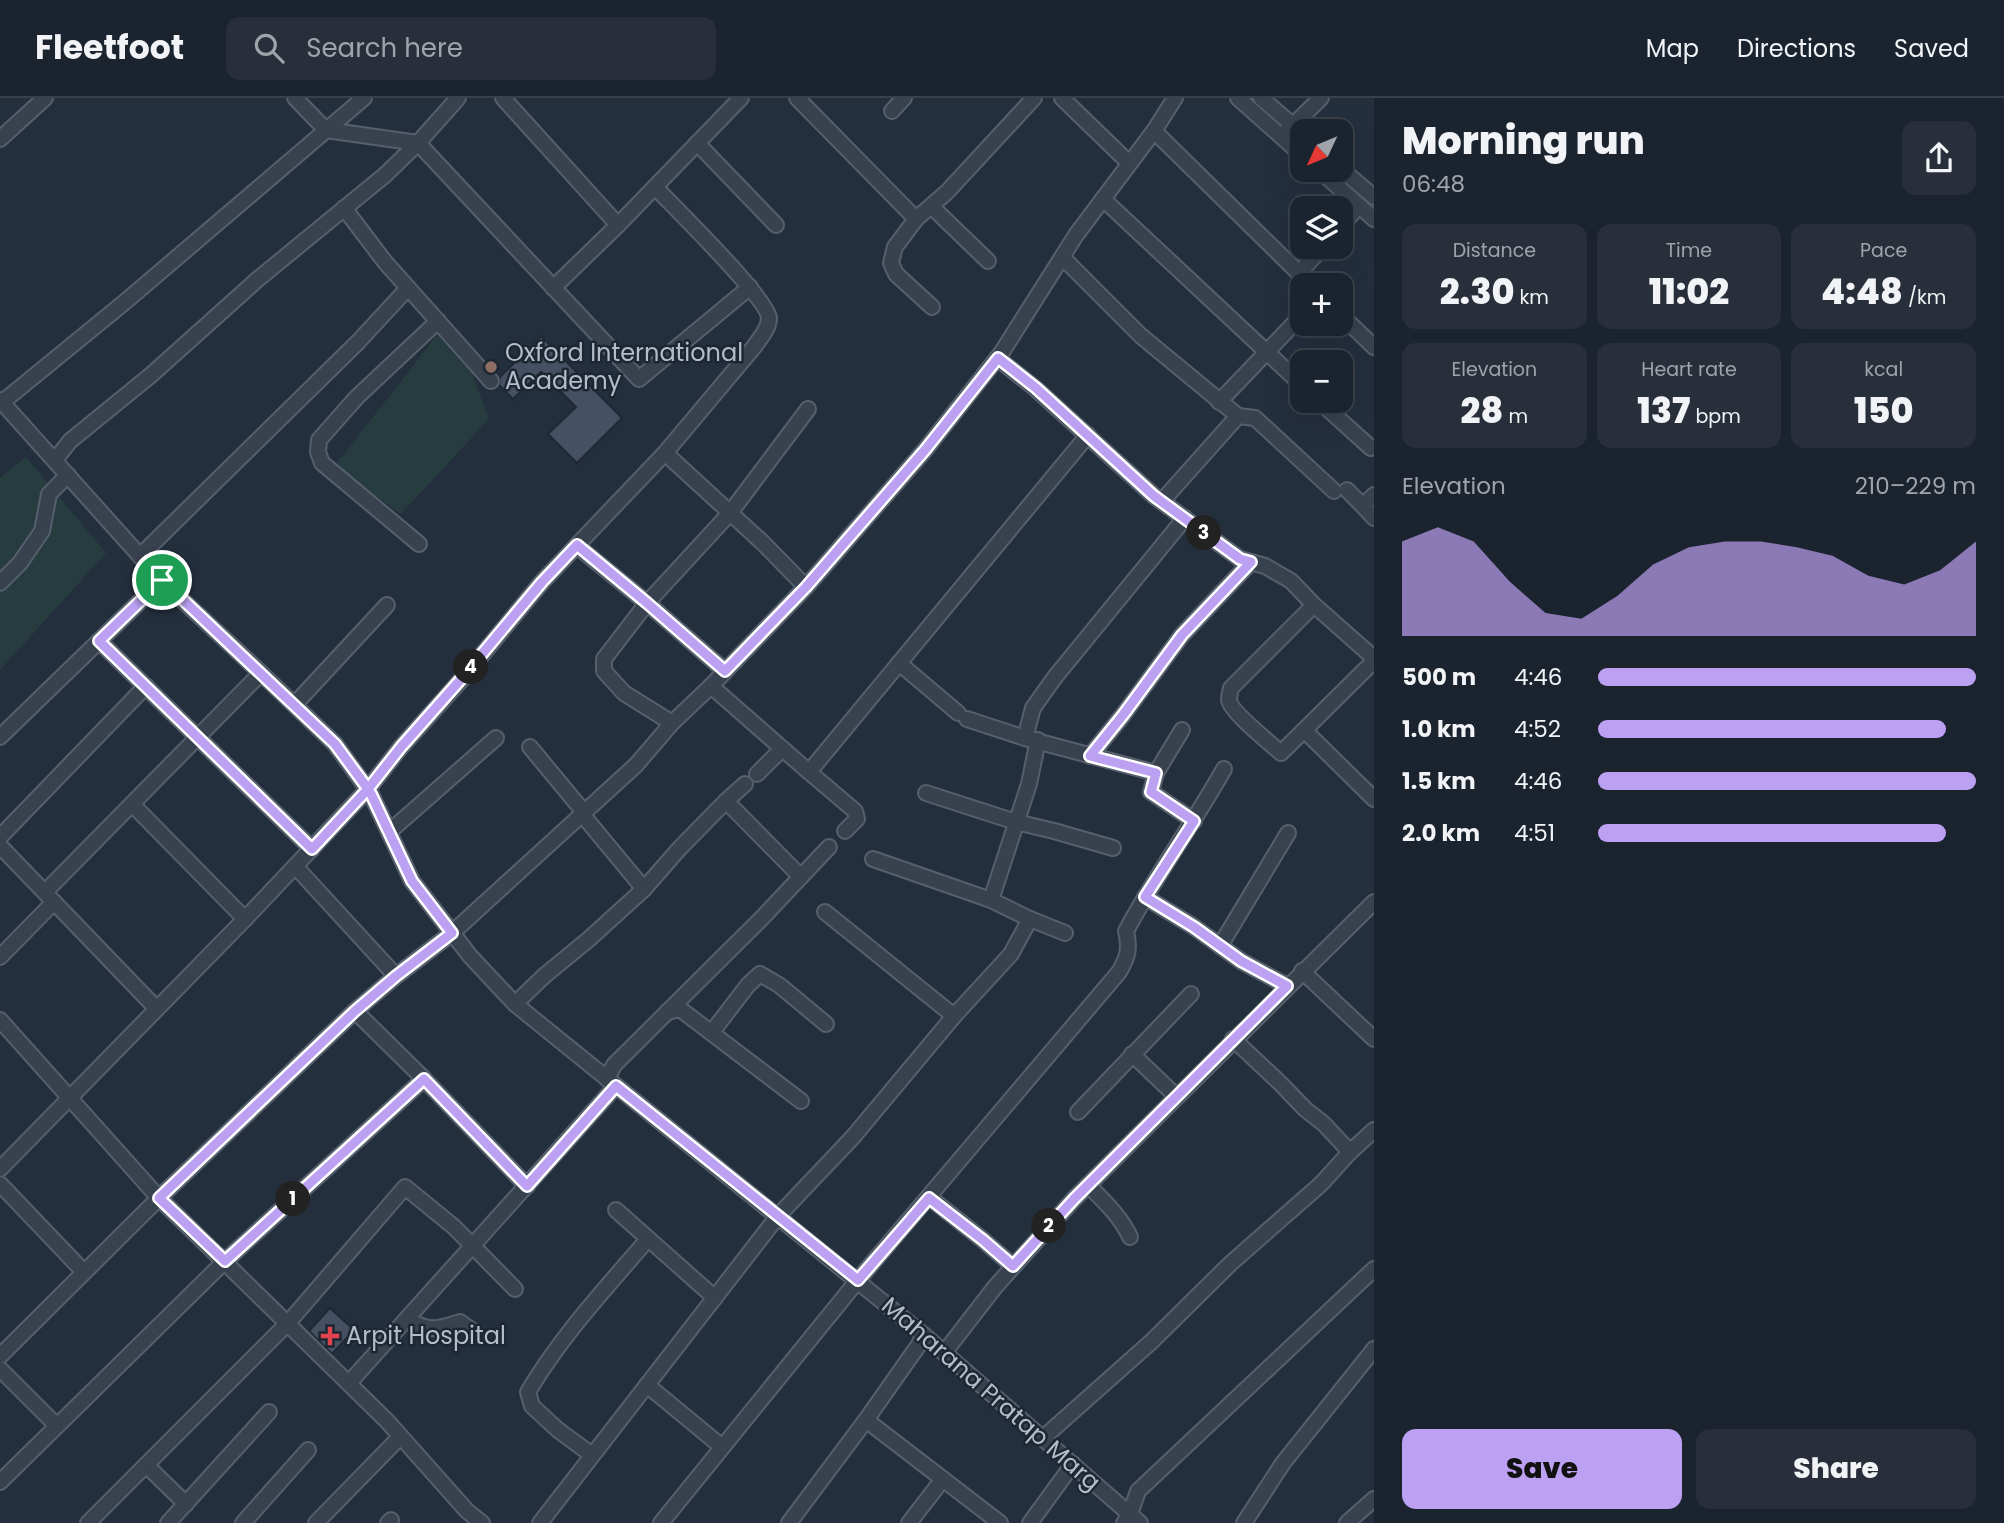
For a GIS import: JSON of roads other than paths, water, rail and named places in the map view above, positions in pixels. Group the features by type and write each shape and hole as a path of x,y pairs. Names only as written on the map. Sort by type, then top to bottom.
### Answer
{"street":[{"path":"0,139 45,98"},
{"path":"295,98 326,130 418,144 639,379 750,287"},
{"path":"1,402 126,300 363,98"},
{"path":"55,460 70,441 151,375 258,279 385,175 418,144 458,98"},
{"path":"503,98 618,225"},
{"path":"553,288 741,98"},
{"path":"797,98 916,219"},
{"path":"892,111 904,98"},
{"path":"932,307 896,274 891,263 895,247 916,219 947,192 1034,98"},
{"path":"1062,98 1129,163"},
{"path":"0,1356 159,1198 355,1011 452,933 636,765 672,723 806,587 925,450 998,358 1062,257 1175,98"},
{"path":"1238,98 1290,144"},
{"path":"1261,98 1290,122"},
{"path":"1305,119 1321,98"},
{"path":"1154,131 1299,273 1311,259"},
{"path":"1282,136 1290,132"},
{"path":"697,143 776,225"},
{"path":"1353,179 1374,197"},
{"path":"1332,182 1374,219"},
{"path":"0,1169 368,789 542,582 665,453 767,328 769,316 750,287 655,187"},
{"path":"1103,199 1290,374"},
{"path":"931,206 988,261"},
{"path":"1353,213 1359,206"},
{"path":"344,208 408,288 491,382"},
{"path":"1062,257 1141,336 1219,402 1238,416 1255,418 1340,490 1363,506 1374,518"},
{"path":"140,556 358,342 408,288"},
{"path":"419,544 322,463 318,452 319,440 357,397 438,321"},
{"path":"1353,327 1374,347"},
{"path":"1219,402 1290,328"},
{"path":"998,358 1162,501 1240,559 1265,566 1291,581 1374,660 1305,732 1281,753 1234,709 1229,701 1231,688 1314,605"},
{"name":"Maharana Pratap Marg","path":"1,402 162,580 335,744 368,789 412,881 470,956 515,1004 925,1336 1073,1464 1131,1520"},
{"path":"672,723 624,693 604,671 604,659 647,603 730,513 808,410"},
{"path":"1332,413 1371,448"},
{"path":"1162,501 1238,416"},
{"path":"809,772 1088,435"},
{"path":"665,453 763,543 806,587"},
{"path":"0,583 20,563 42,531 49,494 68,475"},
{"path":"1363,506 1374,495"},
{"path":"991,900 1029,784 1033,708 1055,677 1185,518"},
{"path":"577,545 725,671"},
{"path":"1090,756 1182,635 1251,562"},
{"path":"0,737 162,580"},
{"path":"295,705 387,605"},
{"path":"99,641 312,849"},
{"path":"899,663 963,716 1032,739 1156,773"},
{"path":"0,957 132,804 261,673"},
{"path":"0,837 145,686"},
{"path":"711,686 855,811 857,819 845,831"},
{"path":"1182,730 1156,773 1151,792 1194,821"},
{"path":"1305,732 1374,799"},
{"path":"389,832 496,737"},
{"path":"530,747 644,889"},
{"path":"515,1004 644,889 726,801 782,749"},
{"path":"661,1523 858,1280 1119,972 1130,947 1126,931 1224,769"},
{"path":"926,793 1016,822 1113,848"},
{"path":"726,801 800,876"},
{"path":"132,804 244,919"},
{"path":"1220,946 1288,832"},
{"path":"0,846 156,1008"},
{"path":"349,1383 527,1186 611,1083 614,1065 761,919 829,847"},
{"path":"873,859 991,900 1065,933"},
{"path":"295,866 396,976"},
{"path":"1145,897 1194,927 1241,961 1287,986"},
{"path":"944,1353 1013,1266 1088,1185 1302,971 1371,911"},
{"path":"825,912 954,1016"},
{"path":"540,1523 778,1216 853,1137 954,1016 1012,954 1030,919"},
{"path":"1302,971 1374,1039"},
{"path":"712,1032 748,985 760,974 779,985 826,1024"},
{"path":"1078,1112 1191,994"},
{"path":"666,1013 680,1009 801,1101"},
{"path":"355,1011 527,1186"},
{"path":"0,1020 159,1198 349,1383 467,1511 482,1523"},
{"path":"1233,1039 1350,1152"},
{"path":"1132,1054 1176,1096"},
{"path":"0,1482 225,1261 424,1079"},
{"path":"1043,1438 1151,1342 1230,1264 1321,1184 1374,1130"},
{"path":"1088,1185 1126,1227 1130,1237"},
{"path":"89,1523 288,1323 405,1187 454,1227 514,1289"},
{"path":"3,1193 84,1272"},
{"path":"929,1198 1013,1266"},
{"path":"615,1210 715,1298"},
{"path":"592,1455 558,1430 532,1406 528,1392 563,1341 648,1239"},
{"path":"1131,1520 1138,1491 1374,1269"},
{"path":"407,1319 426,1329 460,1322 478,1335"},
{"path":"789,1523 925,1336"},
{"path":"1244,1523 1283,1463 1374,1349"},
{"path":"0,1369 57,1426"},
{"path":"647,1385 722,1447"},
{"path":"168,1523 269,1412"},
{"path":"866,1420 1000,1523"},
{"path":"316,1523 400,1437"},
{"path":"249,1521 308,1450"},
{"path":"1030,1523 1073,1464"},
{"path":"146,1465 186,1504"},
{"path":"909,1523 943,1479"},
{"path":"1347,1523 1374,1499"}],"place":[{"name":"Oxford International Academy","path":"491,367"},
{"name":"Arpit Hospital","path":"330,1336"}]}
